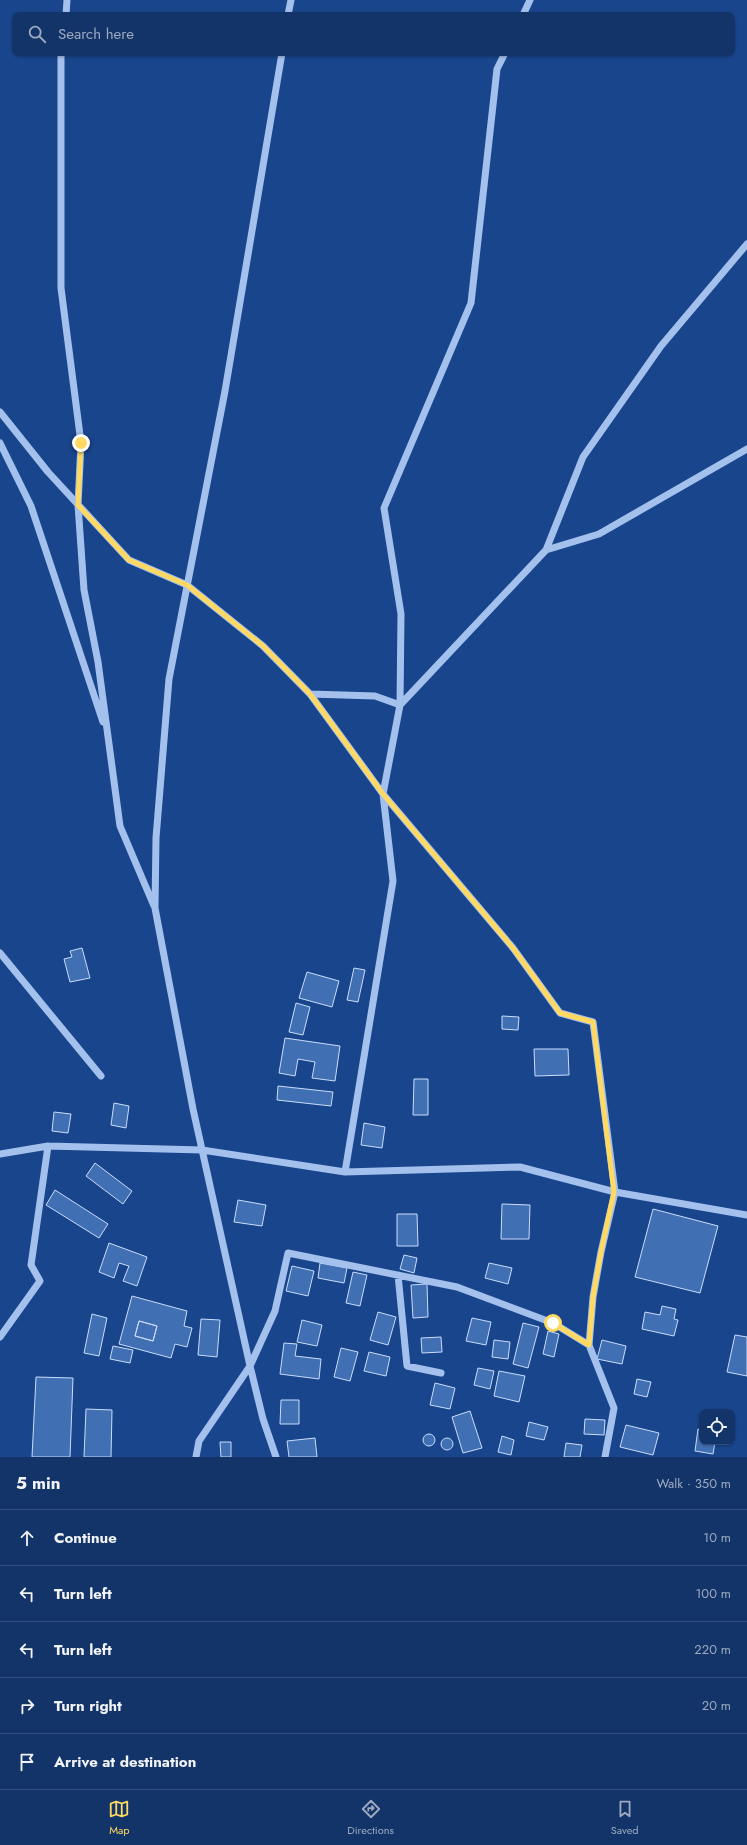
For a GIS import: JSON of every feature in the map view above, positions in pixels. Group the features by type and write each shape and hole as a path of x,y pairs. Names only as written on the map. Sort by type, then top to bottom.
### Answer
{"street":[{"path":"66,12 68,0"},
{"path":"289,12 291,0"},
{"path":"524,12 530,0"},
{"path":"61,56 61,288 81,443 78,505 84,590 98,662 120,826 155,908"},
{"path":"276,1457 263,1420 202,1150 155,908 156,838 169,679 225,391 281,56"},
{"path":"344,1172 393,881 383,794 400,705 401,614 384,508 471,303 497,69 504,56"},
{"path":"400,705 546,550 583,457 661,346 747,244"},
{"path":"0,412 48,472 129,560 187,585 263,646 310,694 383,794 513,948 560,1013 593,1022 614,1192 598,1267 589,1345 614,1408 605,1457"},
{"path":"0,443 31,506 108,737"},
{"path":"546,550 598,534 747,449"},
{"path":"310,694 375,696 400,705"},
{"path":"0,953 101,1076"},
{"path":"0,1154 48,1146 202,1150 344,1172 520,1167 614,1192 747,1214"},
{"path":"0,1337 40,1281 31,1266 48,1146"},
{"path":"196,1457 199,1441 250,1366 275,1311 288,1253 457,1287 553,1323 589,1345"},
{"path":"398,1275 407,1366 441,1373"}],"building":[{"path":"82,948 90,978 70,982 64,959 72,957 70,951"},
{"path":"354,968 365,970 358,1002 347,1000"},
{"path":"307,972 339,981 332,1007 299,998"},
{"path":"296,1003 310,1007 303,1035 289,1032"},
{"path":"502,1016 519,1017 518,1030 502,1029"},
{"path":"285,1038 340,1046 335,1081 312,1078 315,1062 298,1059 295,1076 279,1073"},
{"path":"534,1049 568,1049 569,1075 535,1076"},
{"path":"414,1079 428,1079 428,1115 413,1115"},
{"path":"278,1086 333,1092 331,1106 277,1100"},
{"path":"114,1103 129,1106 126,1128 111,1125"},
{"path":"54,1112 71,1114 68,1133 52,1131"},
{"path":"364,1123 385,1127 382,1148 361,1145"},
{"path":"95,1163 132,1191 123,1204 86,1176"},
{"path":"55,1190 108,1224 99,1238 46,1205"},
{"path":"238,1200 266,1205 262,1226 234,1222"},
{"path":"502,1204 530,1205 529,1239 501,1239"},
{"path":"653,1209 718,1226 700,1293 635,1277"},
{"path":"397,1214 417,1214 418,1246 397,1246"},
{"path":"109,1243 147,1257 137,1286 123,1281 129,1266 119,1263 114,1278 99,1272"},
{"path":"404,1255 417,1258 414,1273 400,1269"},
{"path":"320,1263 347,1268 344,1283 318,1278"},
{"path":"489,1263 512,1268 508,1284 485,1278"},
{"path":"292,1266 314,1271 308,1296 286,1291"},
{"path":"353,1272 367,1275 360,1306 346,1303"},
{"path":"427,1284 428,1317 413,1318 411,1285"},
{"path":"132,1296 187,1311 184,1326 192,1328 187,1347 175,1344 171,1358 119,1344","holes":["139,1321 157,1326 153,1341 135,1336"]},
{"path":"662,1306 676,1309 674,1319 678,1320 674,1336 642,1329 645,1312 660,1315"},
{"path":"378,1312 396,1317 388,1345 370,1340"},
{"path":"92,1314 107,1318 99,1356 84,1353"},
{"path":"472,1318 491,1322 486,1345 466,1341"},
{"path":"201,1319 220,1320 217,1357 198,1355"},
{"path":"302,1320 322,1325 317,1346 297,1342"},
{"path":"139,1321 157,1326 153,1341 135,1336"},
{"path":"523,1323 539,1327 528,1368 513,1364"},
{"path":"548,1331 559,1334 554,1357 543,1354"},
{"path":"735,1335 747,1337 747,1376 727,1372"},
{"path":"441,1337 442,1352 422,1353 421,1338"},
{"path":"494,1340 510,1342 508,1359 492,1357"},
{"path":"602,1340 626,1346 622,1364 597,1359"},
{"path":"284,1343 297,1344 295,1356 321,1359 319,1379 280,1374"},
{"path":"113,1346 133,1350 130,1363 110,1359"},
{"path":"341,1348 358,1352 350,1381 334,1377"},
{"path":"369,1352 390,1357 386,1376 364,1371"},
{"path":"478,1368 494,1371 490,1389 474,1385"},
{"path":"499,1371 525,1376 519,1402 494,1396"},
{"path":"36,1377 73,1378 70,1457 32,1457"},
{"path":"637,1379 651,1382 647,1397 634,1394"},
{"path":"435,1383 455,1388 450,1409 430,1405"},
{"path":"281,1400 299,1400 299,1424 280,1424"},
{"path":"86,1409 112,1410 111,1457 84,1457"},
{"path":"470,1411 482,1448 463,1453 452,1417"},
{"path":"585,1419 605,1420 604,1435 584,1434"},
{"path":"529,1422 548,1427 544,1440 526,1436"},
{"path":"626,1425 659,1433 653,1455 620,1447"},
{"path":"698,1429 699,1445 714,1445 713,1454 695,1451"},
{"path":"429,1434 433,1436 435,1440 433,1444 429,1446 425,1444 423,1440 425,1436"},
{"path":"502,1436 514,1440 511,1455 498,1452"},
{"path":"315,1438 317,1457 289,1457 287,1441"},
{"path":"445,1438 449,1438 453,1444 449,1450 445,1450 441,1446 441,1442"},
{"path":"220,1442 231,1442 231,1457 221,1457"},
{"path":"566,1443 582,1445 580,1457 564,1457"}],"route":[{"path":"81,443 78,505 129,560 187,585 263,646 310,694 383,794 513,948 560,1013 593,1022 614,1192 593,1297 589,1345 553,1323"}]}
